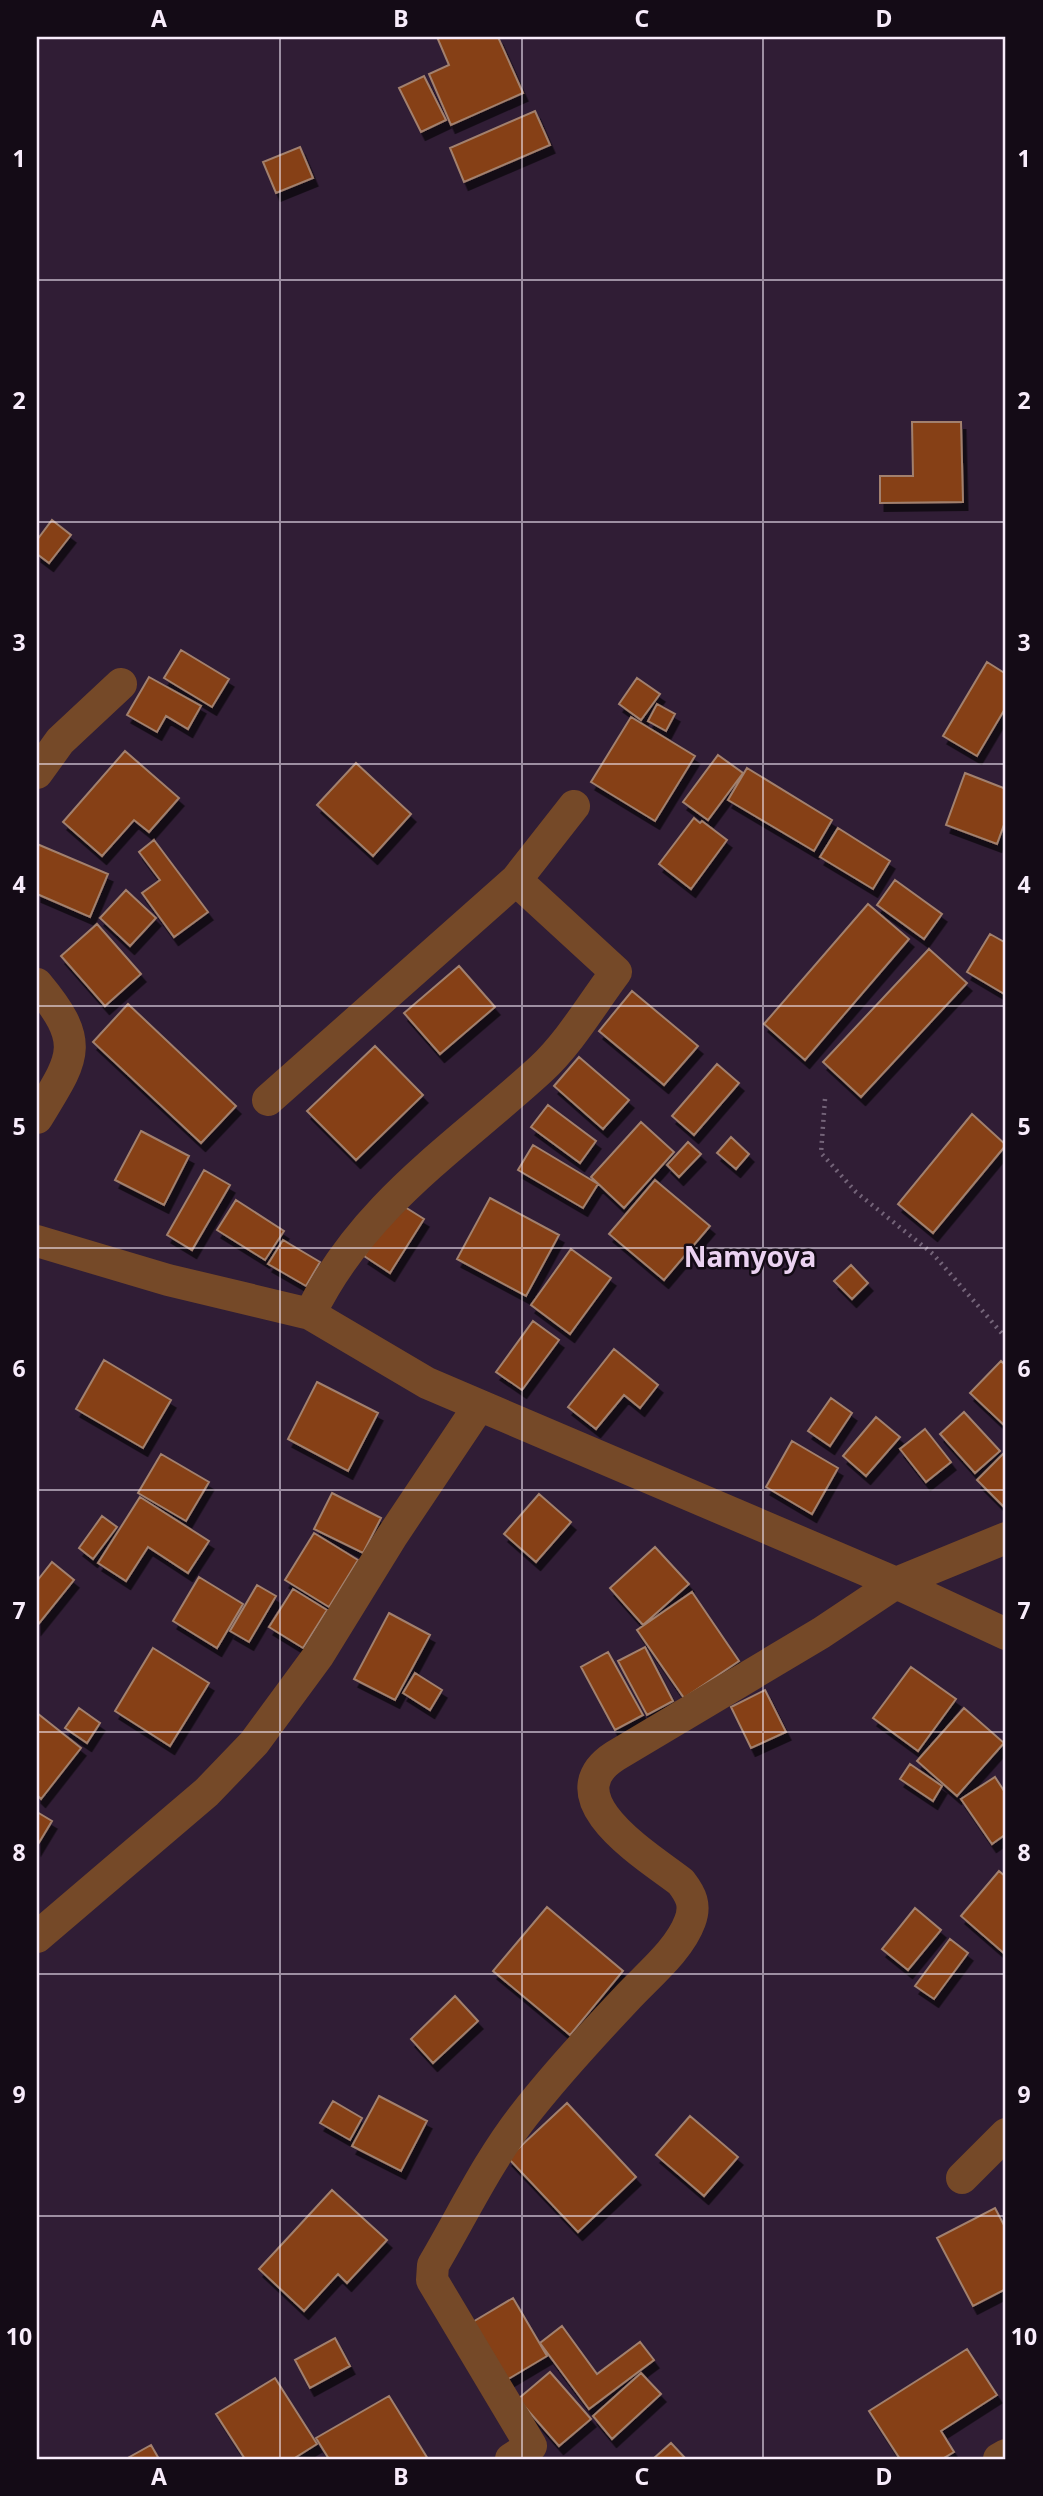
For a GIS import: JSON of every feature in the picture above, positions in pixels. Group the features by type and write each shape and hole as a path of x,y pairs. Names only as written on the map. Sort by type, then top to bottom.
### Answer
{"street":[{"path":"37,773 60,741 121,684"},
{"path":"268,1100 516,880 574,806"},
{"path":"310,1314 326,1280 373,1217 452,1143 543,1067 616,972 516,880"},
{"path":"37,984 59,1010 71,1039 69,1066 37,1118"},
{"path":"37,1241 168,1280 310,1314 427,1383 896,1583 1006,1634"},
{"path":"37,1937 207,1792 254,1743 318,1656 392,1536 479,1406"},
{"path":"511,2459 531,2446 432,2280 433,2264 480,2178 523,2117 580,2048 672,1950 690,1922 693,1906 691,1894 681,1882 603,1817 594,1798 593,1782 603,1763 821,1633 896,1583 1006,1538"},
{"path":"962,2178 1006,2134"},
{"path":"999,2459 1006,2455"}],"path":[{"path":"825,1099 821,1153 856,1192 933,1254 1006,1338"}],"building":[{"path":"437,37 498,37 523,93 451,125 429,74 449,65"},
{"path":"424,76 446,120 421,132 399,88"},
{"path":"535,111 550,145 464,182 450,148"},
{"path":"300,147 313,178 276,193 263,162"},
{"path":"912,422 961,422 963,502 880,503 880,476 913,476"},
{"path":"52,520 71,535 49,563 37,554 37,540"},
{"path":"181,650 229,679 212,707 164,678"},
{"path":"987,662 1006,674 1006,707 977,756 943,736"},
{"path":"149,677 201,706 188,729 166,716 157,732 127,715"},
{"path":"637,678 660,694 641,720 619,704"},
{"path":"657,704 675,714 666,731 648,721"},
{"path":"631,717 695,756 655,821 591,782"},
{"path":"125,751 179,798 149,832 134,820 102,856 63,822"},
{"path":"718,755 743,773 708,820 683,802"},
{"path":"356,763 411,814 373,856 317,805"},
{"path":"747,768 832,820 814,851 728,800"},
{"path":"965,773 1006,789 1006,819 997,844 946,825"},
{"path":"694,818 727,840 691,889 659,864"},
{"path":"838,828 890,861 873,889 820,857"},
{"path":"154,840 208,912 174,937 142,893 160,880 139,852"},
{"path":"37,844 108,874 90,917 37,894"},
{"path":"895,880 942,914 924,939 877,905"},
{"path":"126,890 156,918 130,946 100,918"},
{"path":"868,904 909,939 805,1060 764,1024"},
{"path":"97,924 141,974 105,1006 61,956"},
{"path":"990,934 1006,943 1006,995 967,972"},
{"path":"929,949 967,983 861,1097 823,1062"},
{"path":"459,966 495,1007 440,1054 404,1013"},
{"path":"632,991 698,1046 664,1085 599,1031"},
{"path":"128,1004 236,1106 201,1143 93,1042"},
{"path":"375,1046 423,1095 356,1160 307,1111"},
{"path":"579,1057 629,1100 603,1129 554,1086"},
{"path":"717,1064 739,1083 694,1135 672,1116"},
{"path":"548,1105 596,1141 580,1163 531,1127"},
{"path":"972,1114 1006,1145 933,1233 898,1204"},
{"path":"641,1122 674,1152 624,1208 591,1177"},
{"path":"141,1131 189,1156 164,1205 115,1180"},
{"path":"731,1137 749,1154 736,1169 717,1153"},
{"path":"688,1142 701,1154 679,1177 667,1165"},
{"path":"533,1145 598,1184 583,1208 518,1170"},
{"path":"204,1170 230,1185 192,1250 167,1235"},
{"path":"655,1180 710,1226 664,1280 609,1234"},
{"path":"490,1198 559,1235 526,1296 457,1259"},
{"path":"236,1200 284,1231 265,1260 217,1230"},
{"path":"397,1202 424,1219 390,1273 364,1256"},
{"path":"283,1240 320,1262 306,1286 268,1264"},
{"path":"571,1249 611,1278 570,1334 531,1305"},
{"path":"851,1265 868,1283 852,1299 834,1281"},
{"path":"533,1321 559,1340 522,1390 496,1372"},
{"path":"614,1349 658,1385 640,1408 624,1395 596,1429 568,1407"},
{"path":"104,1360 171,1400 143,1448 76,1409"},
{"path":"1001,1361 1006,1366 1006,1427 970,1393"},
{"path":"317,1382 378,1413 348,1471 288,1439"},
{"path":"831,1398 852,1413 830,1446 808,1431"},
{"path":"964,1412 1000,1451 975,1473 940,1434"},
{"path":"876,1417 900,1437 866,1476 843,1456"},
{"path":"925,1429 951,1462 926,1482 900,1449"},
{"path":"792,1441 838,1468 812,1514 766,1487"},
{"path":"1006,1451 1006,1509 977,1480"},
{"path":"161,1454 209,1482 186,1521 138,1493"},
{"path":"332,1493 381,1518 363,1553 314,1529"},
{"path":"539,1494 571,1522 536,1562 504,1534"},
{"path":"140,1497 209,1541 188,1573 148,1547 126,1581 98,1563"},
{"path":"102,1516 117,1527 93,1559 79,1548"},
{"path":"314,1533 358,1560 329,1607 285,1580"},
{"path":"655,1547 689,1584 643,1625 610,1588"},
{"path":"52,1562 74,1580 37,1626 37,1581"},
{"path":"199,1577 243,1604 217,1648 173,1621"},
{"path":"257,1585 276,1596 249,1642 230,1631"},
{"path":"293,1589 327,1610 303,1648 269,1627"},
{"path":"692,1592 739,1661 684,1698 637,1630"},
{"path":"389,1613 430,1635 395,1700 354,1679"},
{"path":"645,1647 673,1701 647,1715 618,1661"},
{"path":"153,1648 209,1683 170,1746 115,1711"},
{"path":"608,1652 643,1715 615,1730 581,1667"},
{"path":"911,1667 956,1699 918,1751 873,1718"},
{"path":"415,1673 442,1690 430,1710 403,1693"},
{"path":"765,1690 786,1732 751,1748 731,1707"},
{"path":"79,1708 100,1723 87,1743 65,1728"},
{"path":"964,1708 1004,1743 957,1796 917,1761"},
{"path":"37,1713 81,1748 41,1799 37,1795"},
{"path":"910,1764 942,1786 933,1801 900,1779"},
{"path":"995,1777 1006,1794 1006,1834 992,1844 961,1799"},
{"path":"37,1812 52,1821 37,1846"},
{"path":"999,1871 1006,1877 1006,1955 961,1916"},
{"path":"547,1907 623,1971 570,2035 493,1971"},
{"path":"915,1908 941,1930 908,1970 882,1949"},
{"path":"950,1939 968,1953 934,1999 915,1986"},
{"path":"455,1996 478,2021 433,2063 411,2039"},
{"path":"379,2096 427,2121 401,2171 352,2146"},
{"path":"333,2101 362,2118 350,2140 320,2123"},
{"path":"567,2103 636,2177 578,2232 508,2158"},
{"path":"690,2116 738,2157 704,2196 656,2155"},
{"path":"332,2190 387,2240 347,2283 338,2274 304,2311 259,2269"},
{"path":"995,2208 1006,2229 1006,2289 973,2306 937,2238"},
{"path":"513,2298 547,2356 505,2381 471,2323"},
{"path":"562,2326 597,2374 640,2342 654,2360 589,2409 540,2343"},
{"path":"335,2338 350,2366 310,2388 295,2360"},
{"path":"967,2349 997,2395 941,2431 954,2452 942,2459 900,2459 869,2411"},
{"path":"550,2372 591,2419 559,2446 518,2399"},
{"path":"641,2373 661,2394 612,2439 593,2416"},
{"path":"275,2378 317,2444 293,2459 245,2459 216,2414"},
{"path":"389,2396 428,2459 329,2459 316,2438"},
{"path":"671,2443 686,2459 653,2459"},
{"path":"151,2445 159,2459 126,2459"}],"district":[{"name":"Namyoya","path":"750,1257"}]}
